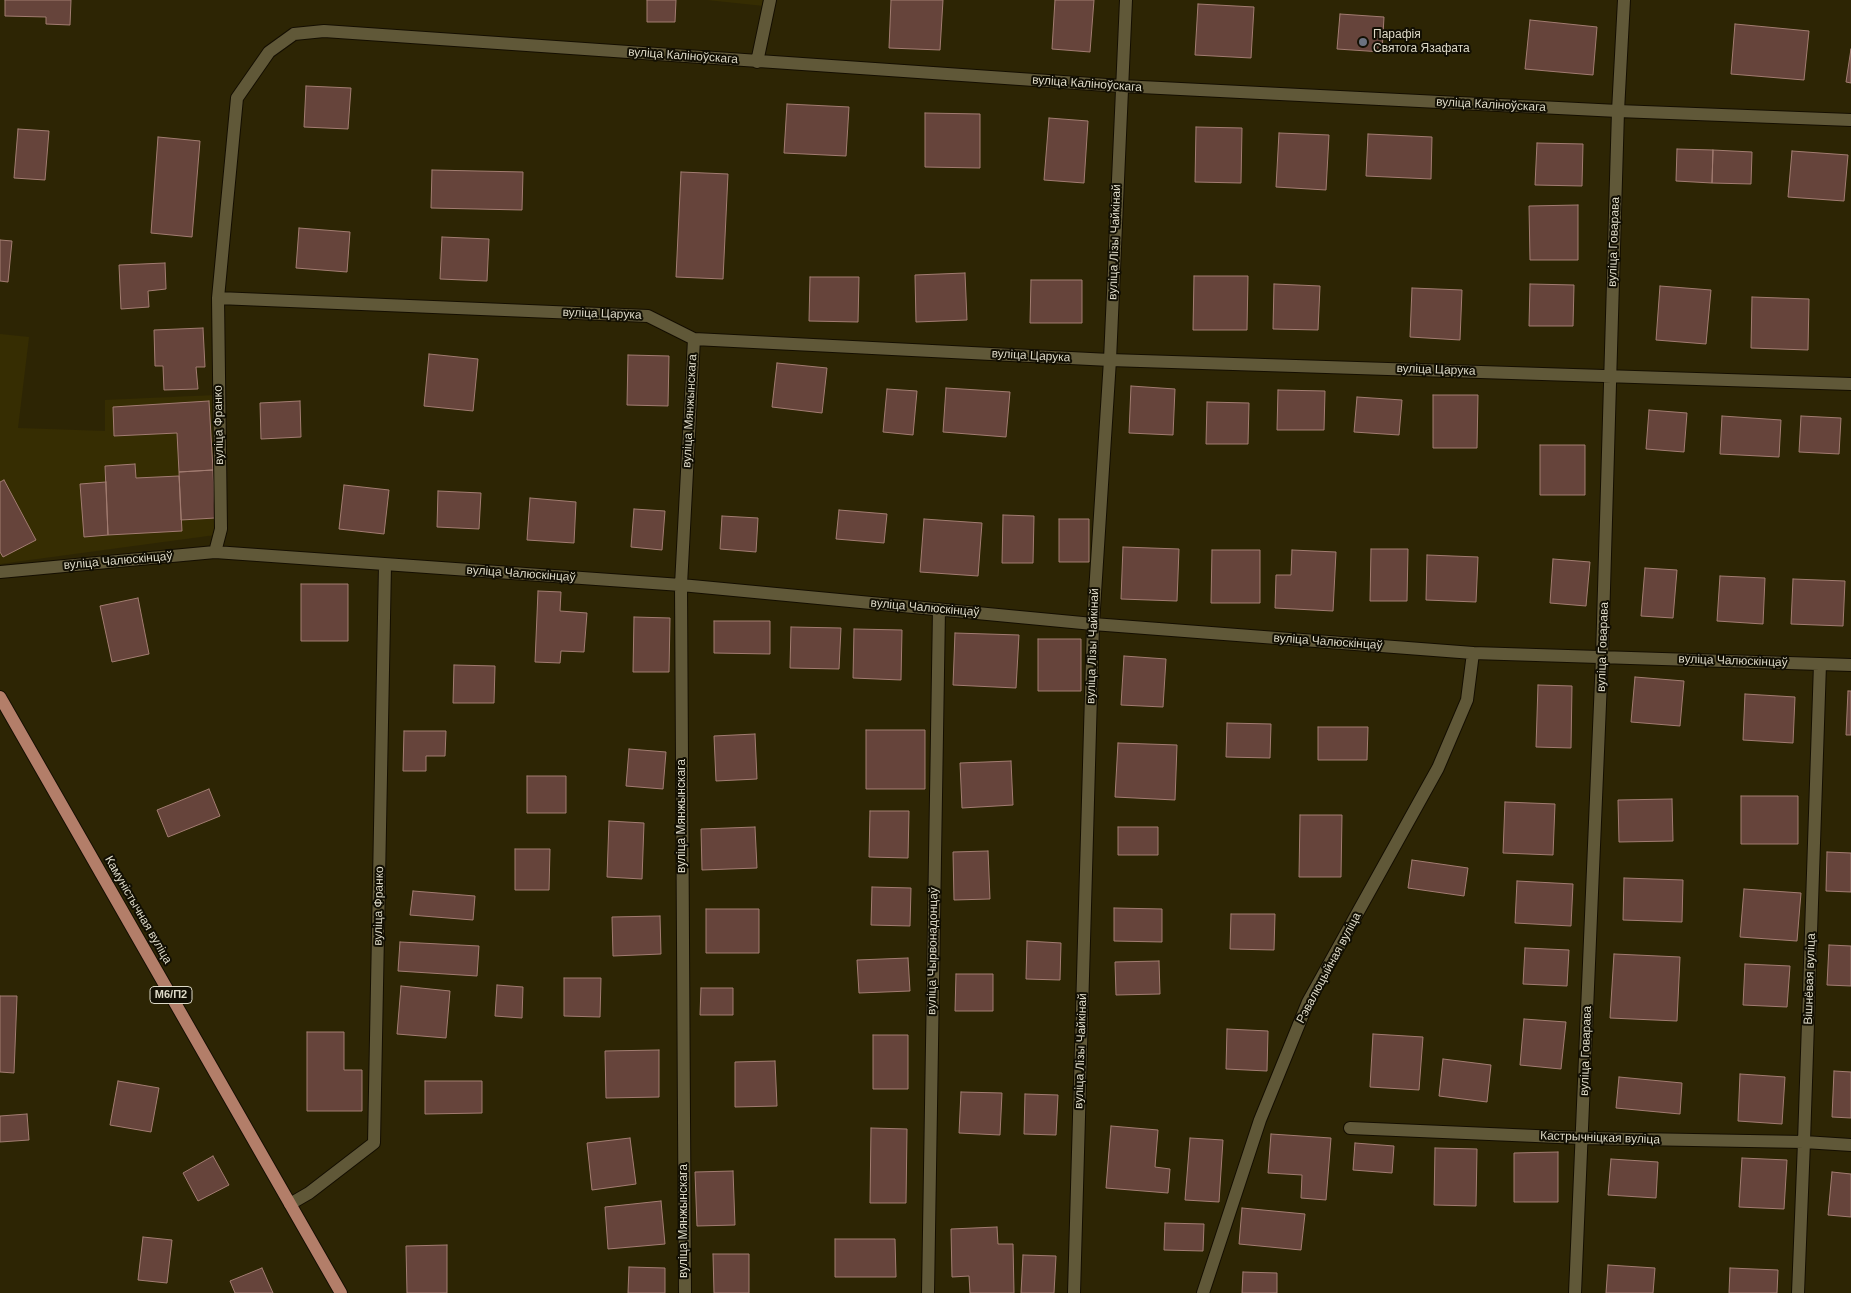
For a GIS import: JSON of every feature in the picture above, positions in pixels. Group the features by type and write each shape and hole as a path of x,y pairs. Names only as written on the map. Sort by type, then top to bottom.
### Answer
{"main road":[{"name":"Камуністычная вуліца","path":"0,697 340,1293"}],"street":[{"path":"756,62 770,0"},
{"name":"вуліца Лізы Чайкінай","path":"1074,1293 1093,624 1110,360 1126,0"},
{"name":"вуліца Говарава","path":"1575,1293 1602,657 1618,111 1624,0"},
{"name":"вуліца Каліноўскага","path":"218,298 237,98 268,52 294,34 324,31 1121,86 1618,111 1851,120"},
{"name":"вуліца Царука","path":"218,298 648,316 694,339 1110,360 1851,384"},
{"name":"вуліца Франко","path":"215,552 221,528 218,298"},
{"name":"вуліца Мянжынскага","path":"684,1293 681,585 694,339"},
{"name":"вуліца Чалюскінцаў","path":"0,572 215,552 681,585 1093,624 1473,653 1851,665"},
{"name":"вуліца Франко","path":"290,1204 309,1193 374,1143 385,565"},
{"name":"вуліца Чырвонадонцаў","path":"928,1293 939,609"},
{"name":"Рэвалюцыйная вуліца","path":"1203,1293 1260,1120 1308,1002 1438,768 1467,700 1473,653"},
{"name":"Вішнёвая вуліца","path":"1798,1293 1820,664"},
{"name":"Кастрычніцкая вуліца","path":"1350,1128 1582,1138 1804,1142 1851,1145"}],"shaded area":[{"path":"707,0 763,0 764,6"},
{"path":"0,334 29,337 18,428 105,431 105,400 216,395 215,535 0,564"}],"building":[{"path":"5,0 71,0 70,25 46,24 46,17 5,16"},
{"path":"647,0 676,0 675,22 647,22"},
{"path":"891,0 943,0 940,50 889,48"},
{"path":"1055,0 1094,0 1090,52 1052,49"},
{"path":"1198,4 1254,7 1251,58 1195,55"},
{"path":"1340,14 1384,17 1382,52 1337,49"},
{"path":"1530,20 1597,27 1593,75 1525,69"},
{"path":"1735,24 1809,31 1804,80 1731,74"},
{"path":"1851,49 1851,83 1846,82"},
{"path":"306,86 351,88 348,129 304,127"},
{"path":"787,104 849,107 846,156 784,153"},
{"path":"925,113 980,114 980,168 925,167"},
{"path":"1049,118 1088,121 1084,183 1044,180"},
{"path":"1196,127 1242,128 1241,183 1195,182"},
{"path":"18,129 49,131 45,180 14,178"},
{"path":"1279,133 1329,135 1326,190 1276,187"},
{"path":"1368,134 1432,137 1431,179 1366,176"},
{"path":"158,137 200,141 192,237 151,233"},
{"path":"1537,143 1583,144 1582,186 1535,185"},
{"path":"1677,149 1713,150 1712,183 1676,181"},
{"path":"1713,150 1752,152 1751,184 1712,183"},
{"path":"1792,151 1848,155 1844,201 1788,197"},
{"path":"432,170 523,172 522,210 431,208"},
{"path":"681,172 728,174 723,279 676,277"},
{"path":"1578,205 1578,260 1530,260 1529,206"},
{"path":"299,228 350,232 347,272 296,268"},
{"path":"442,237 489,239 487,281 440,279"},
{"path":"0,240 12,241 8,282 0,281"},
{"path":"165,263 166,289 148,291 149,307 121,309 119,265"},
{"path":"965,273 967,320 916,322 915,275"},
{"path":"1194,276 1248,276 1247,330 1193,330"},
{"path":"810,277 859,277 858,322 809,321"},
{"path":"1031,280 1082,280 1082,323 1030,323"},
{"path":"1274,284 1320,286 1318,330 1273,329"},
{"path":"1530,284 1574,285 1573,326 1529,326"},
{"path":"1660,286 1711,290 1706,344 1656,340"},
{"path":"1412,288 1462,290 1460,340 1410,337"},
{"path":"1752,297 1809,299 1808,350 1751,348"},
{"path":"203,328 205,367 196,367 198,389 164,390 163,366 155,366 154,330"},
{"path":"429,354 478,359 473,411 424,406"},
{"path":"628,355 669,356 668,406 627,405"},
{"path":"777,363 827,368 822,413 772,407"},
{"path":"1131,386 1175,389 1173,435 1129,433"},
{"path":"946,388 1010,392 1006,437 943,432"},
{"path":"887,389 917,391 913,435 883,432"},
{"path":"1278,390 1325,391 1324,430 1277,430"},
{"path":"1433,395 1478,395 1477,448 1433,448"},
{"path":"1357,397 1402,400 1399,435 1354,432"},
{"path":"209,401 213,470 179,472 177,433 114,436 113,407"},
{"path":"300,401 301,437 261,439 260,403"},
{"path":"1207,402 1249,403 1248,444 1206,444"},
{"path":"1649,410 1687,413 1684,452 1646,449"},
{"path":"1722,416 1781,420 1779,457 1720,454"},
{"path":"1801,416 1841,418 1839,454 1799,452"},
{"path":"1540,445 1585,445 1585,495 1540,495"},
{"path":"135,464 136,478 179,476 182,531 108,535 105,466"},
{"path":"213,470 215,518 181,520 179,472"},
{"path":"4,480 36,540 3,557 0,552 0,482"},
{"path":"106,482 108,535 84,537 80,484"},
{"path":"344,485 389,490 384,534 339,529"},
{"path":"438,491 481,493 479,529 437,527"},
{"path":"530,498 576,502 574,543 527,540"},
{"path":"634,509 665,511 662,550 631,547"},
{"path":"839,510 887,514 884,543 836,539"},
{"path":"1003,515 1034,516 1033,563 1002,563"},
{"path":"722,516 758,518 756,552 720,549"},
{"path":"924,519 982,523 978,576 920,572"},
{"path":"1059,519 1089,519 1089,562 1059,562"},
{"path":"1123,547 1179,549 1177,601 1121,599"},
{"path":"1371,549 1408,549 1407,601 1370,601"},
{"path":"1212,550 1260,550 1260,603 1211,603"},
{"path":"1292,550 1336,552 1333,611 1275,608 1276,575 1291,575"},
{"path":"1427,555 1478,557 1476,602 1426,600"},
{"path":"1553,559 1590,562 1586,606 1550,603"},
{"path":"1645,568 1677,570 1673,618 1641,616"},
{"path":"1720,576 1765,578 1763,624 1717,621"},
{"path":"1793,579 1845,581 1843,626 1791,624"},
{"path":"301,584 348,584 348,641 301,641"},
{"path":"538,591 561,592 560,611 587,613 584,652 561,651 560,663 535,662"},
{"path":"138,598 149,654 112,662 100,606"},
{"path":"634,617 670,618 669,672 633,672"},
{"path":"714,621 770,621 770,654 714,653"},
{"path":"791,627 841,628 839,669 790,668"},
{"path":"854,629 902,630 901,680 853,678"},
{"path":"955,633 1019,635 1016,688 953,685"},
{"path":"1038,639 1081,639 1081,691 1038,691"},
{"path":"1124,656 1166,659 1163,707 1121,705"},
{"path":"454,665 495,666 494,703 453,703"},
{"path":"1635,677 1684,681 1680,726 1631,722"},
{"path":"1538,685 1572,686 1571,748 1536,747"},
{"path":"1848,691 1851,691 1851,735 1846,735"},
{"path":"1745,694 1795,697 1793,743 1743,740"},
{"path":"1227,723 1271,724 1270,758 1226,757"},
{"path":"1318,727 1368,727 1367,760 1318,760"},
{"path":"866,730 925,730 925,789 866,789"},
{"path":"404,731 446,731 445,756 426,756 426,771 403,771"},
{"path":"755,734 757,779 716,781 714,736"},
{"path":"1118,743 1177,745 1175,800 1115,797"},
{"path":"629,749 666,752 663,789 626,786"},
{"path":"1011,761 1013,805 962,808 960,763"},
{"path":"527,776 566,776 566,813 527,813"},
{"path":"209,789 220,816 168,837 157,810"},
{"path":"1741,796 1798,796 1798,844 1741,844"},
{"path":"1672,799 1673,841 1619,842 1618,800"},
{"path":"1505,802 1555,804 1553,855 1503,853"},
{"path":"870,811 909,811 908,858 869,857"},
{"path":"1300,815 1342,815 1341,877 1299,877"},
{"path":"609,821 644,823 642,879 607,877"},
{"path":"755,827 757,868 702,870 701,829"},
{"path":"1118,827 1158,827 1158,855 1118,855"},
{"path":"515,849 550,849 549,890 515,890"},
{"path":"988,851 990,899 954,900 953,852"},
{"path":"1827,852 1851,853 1851,892 1826,891"},
{"path":"1412,860 1468,868 1464,896 1408,888"},
{"path":"1624,878 1683,880 1682,922 1623,920"},
{"path":"1517,881 1573,884 1571,926 1515,923"},
{"path":"872,887 911,888 910,926 871,925"},
{"path":"1744,889 1801,893 1797,941 1740,937"},
{"path":"413,891 475,896 473,920 410,915"},
{"path":"1114,908 1162,909 1162,942 1114,941"},
{"path":"706,909 759,909 759,953 706,953"},
{"path":"1231,914 1275,914 1274,950 1230,949"},
{"path":"660,916 661,954 613,956 612,917"},
{"path":"1027,941 1061,943 1060,980 1026,979"},
{"path":"400,942 479,946 477,976 398,971"},
{"path":"1829,945 1851,946 1851,986 1827,985"},
{"path":"1525,948 1569,950 1567,986 1523,984"},
{"path":"1614,954 1680,957 1677,1021 1610,1018"},
{"path":"908,958 910,991 859,993 857,960"},
{"path":"1159,961 1160,994 1116,995 1115,962"},
{"path":"1745,964 1790,966 1787,1007 1743,1005"},
{"path":"956,974 993,974 993,1011 955,1011"},
{"path":"564,978 601,978 600,1017 564,1016"},
{"path":"497,985 523,987 522,1018 495,1016"},
{"path":"401,986 450,991 446,1038 397,1034"},
{"path":"701,988 733,988 733,1015 700,1015"},
{"path":"0,996 17,996 14,1073 0,1072"},
{"path":"1524,1019 1566,1022 1561,1069 1520,1065"},
{"path":"1227,1029 1268,1031 1267,1071 1226,1069"},
{"path":"307,1032 344,1032 344,1070 362,1070 362,1111 307,1111"},
{"path":"1373,1034 1423,1037 1419,1090 1370,1087"},
{"path":"873,1035 908,1035 908,1089 873,1089"},
{"path":"659,1050 659,1097 606,1098 605,1051"},
{"path":"1443,1059 1491,1065 1487,1102 1439,1096"},
{"path":"775,1061 777,1106 735,1107 735,1062"},
{"path":"1834,1071 1851,1072 1851,1118 1832,1117"},
{"path":"1740,1074 1785,1077 1782,1124 1738,1121"},
{"path":"1619,1077 1682,1083 1680,1114 1616,1108"},
{"path":"118,1081 159,1088 151,1132 110,1125"},
{"path":"425,1081 482,1081 482,1113 425,1114"},
{"path":"961,1092 1002,1093 1000,1135 959,1133"},
{"path":"1025,1094 1058,1095 1056,1135 1024,1134"},
{"path":"27,1114 29,1140 0,1142 0,1116"},
{"path":"1111,1126 1158,1130 1155,1167 1170,1169 1168,1193 1106,1188"},
{"path":"871,1128 907,1129 906,1203 870,1203"},
{"path":"1271,1134 1331,1138 1326,1200 1301,1198 1302,1175 1268,1173"},
{"path":"630,1138 636,1184 592,1190 587,1143"},
{"path":"1190,1138 1223,1140 1219,1202 1185,1200"},
{"path":"1355,1143 1394,1146 1392,1173 1353,1170"},
{"path":"1435,1148 1477,1149 1476,1206 1434,1205"},
{"path":"1558,1152 1558,1202 1514,1202 1514,1153"},
{"path":"213,1156 229,1185 198,1201 183,1173"},
{"path":"1742,1158 1787,1160 1784,1209 1739,1207"},
{"path":"1611,1159 1658,1162 1656,1198 1608,1195"},
{"path":"733,1171 735,1225 697,1226 695,1172"},
{"path":"1832,1172 1851,1174 1851,1217 1828,1215"},
{"path":"661,1201 665,1244 608,1249 605,1207"},
{"path":"1242,1208 1305,1214 1301,1250 1239,1244"},
{"path":"1165,1223 1204,1224 1203,1251 1164,1250"},
{"path":"997,1227 998,1244 1013,1244 1014,1293 970,1293 969,1276 952,1277 951,1229"},
{"path":"143,1237 172,1240 167,1283 138,1280"},
{"path":"835,1239 895,1239 896,1277 835,1277"},
{"path":"447,1245 447,1293 407,1293 406,1246"},
{"path":"713,1254 749,1254 749,1293 714,1293"},
{"path":"1023,1255 1056,1256 1054,1293 1021,1293"},
{"path":"1608,1265 1655,1268 1653,1293 1606,1293"},
{"path":"629,1267 665,1268 665,1293 628,1293"},
{"path":"262,1268 273,1293 235,1293 230,1281"},
{"path":"1730,1268 1778,1270 1777,1293 1729,1293"},
{"path":"1243,1272 1277,1273 1277,1293 1242,1293"}],"place":[{"name":"Парафія Святога Язафата","path":"1363,42"}]}
